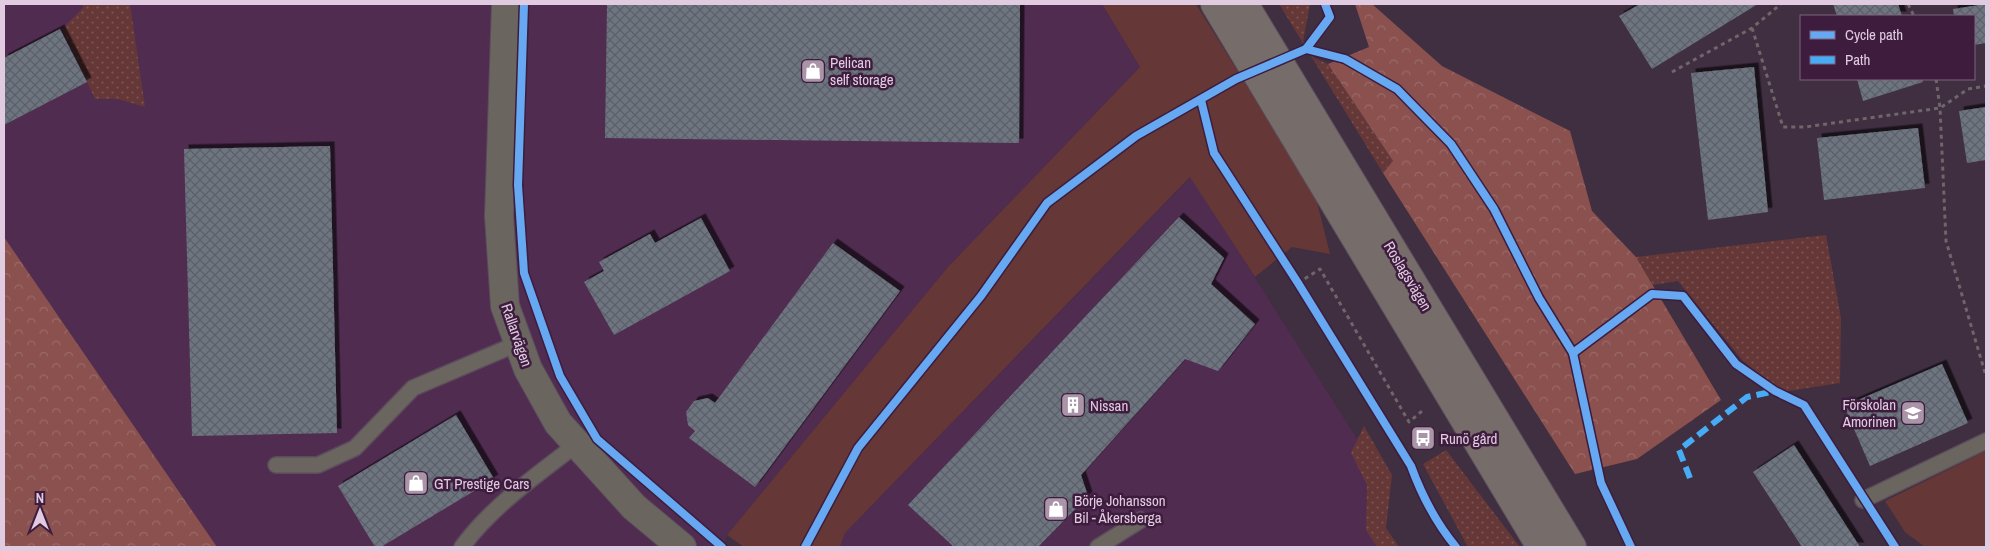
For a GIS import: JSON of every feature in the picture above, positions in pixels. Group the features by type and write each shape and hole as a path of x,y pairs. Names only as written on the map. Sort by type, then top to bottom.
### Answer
{"main road":[{"name":"Roslagsvägen","path":"1215,4 1541,547"},
{"name":"Roslagsvägen","path":"1244,4 1572,547"}],"street":[{"name":"Rallarvägen","path":"506,4 499,216 505,306 528,369 558,423 634,507 682,547"}],"lane":[{"path":"276,465 318,465 355,448 413,388 519,343"},
{"path":"1863,500 1986,441"},
{"path":"462,547 472,534 520,488 577,444"},
{"path":"1098,547 1141,520"}],"path":[{"path":"1672,72 1752,28 1781,4"},
{"path":"1752,28 1783,127 1805,127 1940,108 1968,89 1986,86"},
{"path":"1936,80 1940,108 1946,241 1986,376"},
{"path":"1298,282 1320,269 1409,422 1422,410"},
{"path":"1293,274 1303,291"}],"shaded area":[{"path":"4,4 1102,4 1140,67 948,267 727,535 723,547 217,547 4,237"},
{"path":"83,4 130,4 145,107 118,99 95,99 62,29 83,8"},
{"path":"1102,4 1196,4 1316,198 1330,254 1292,247 1255,277 1190,177 845,533 840,547 744,547 727,535 948,267 1140,67"},
{"path":"1279,4 1310,4 1303,42 1314,58 1328,64 1393,161 1383,173"},
{"path":"1191,177 1390,491 1386,528 1399,547 840,547 845,533"},
{"path":"1826,235 1841,318 1840,383 1782,392 1743,361 1678,281 1653,285 1636,257"},
{"path":"1364,426 1392,475 1386,528 1399,547 1377,547 1366,530 1367,485 1351,453"},
{"path":"1446,450 1520,547 1468,547 1423,464"},
{"path":"1986,451 1986,547 1925,547 1905,532 1885,501"}],"green space":[{"path":"1355,4 1372,4 1442,66 1570,131 1592,211 1636,257 1721,400 1637,459 1575,474 1383,173 1393,161 1328,64 1369,47"},
{"path":"4,237 217,547 4,547"}],"building":[{"name":"Pelican self storage","path":"607,4 1020,4 1019,143 605,138"},
{"path":"1640,4 1758,4 1652,69 1619,16"},
{"path":"1833,4 1898,4 1902,15 1837,15"},
{"path":"1986,4 1986,43 1975,45 1975,15 1954,15 1953,9"},
{"path":"60,29 87,82 4,125 4,58"},
{"path":"1754,67 1768,212 1708,220 1691,73"},
{"path":"1857,80 1922,80 1923,82 1863,101"},
{"path":"1986,107 1986,160 1967,163 1959,111"},
{"path":"1918,128 1925,188 1824,200 1817,138"},
{"path":"330,146 337,433 192,436 184,149"},
{"name":"Nissan","path":"1179,217 1224,258 1211,284 1255,324 1218,371 1185,359 1081,475 1088,496 1038,547 954,547 908,505"},
{"path":"701,218 730,271 614,335 584,282 604,271 599,262 650,234 655,243"},
{"path":"833,243 900,291 755,487 689,438 695,431 688,425 686,412 694,401 708,398 715,403"},
{"path":"1942,364 1968,423 1870,466 1844,406"},
{"name":"GT Prestige Cars","path":"456,415 494,479 381,547 375,547 338,486"},
{"path":"1794,445 1860,547 1802,547 1753,472"}],"marked path":[{"path":"1690,478 1679,450 1747,397 1775,391"}],"cycle path":[{"path":"524,4 518,185 524,273 560,376 597,439 722,547"},
{"path":"805,547 858,448 981,296 1047,203 1136,136 1236,79 1306,49 1330,17 1325,4"},
{"path":"1306,49 1345,59 1397,89 1451,144 1494,209 1539,298 1573,353 1601,483 1631,547"},
{"path":"1201,100 1214,153 1298,283 1411,466 1430,509 1456,547"},
{"path":"1573,353 1652,294 1683,296 1736,364 1775,391 1804,405 1895,547"}],"place":[{"name":"Pelican self storage","path":"813,71"},
{"name":"Nissan","path":"1073,405"},
{"name":"Förskolan Amorinen","path":"1913,413"},
{"name":"Runö gård","path":"1423,438"},
{"name":"GT Prestige Cars","path":"416,483"},
{"name":"Börje Johansson Bil - Åkersberga","path":"1056,509"}]}
